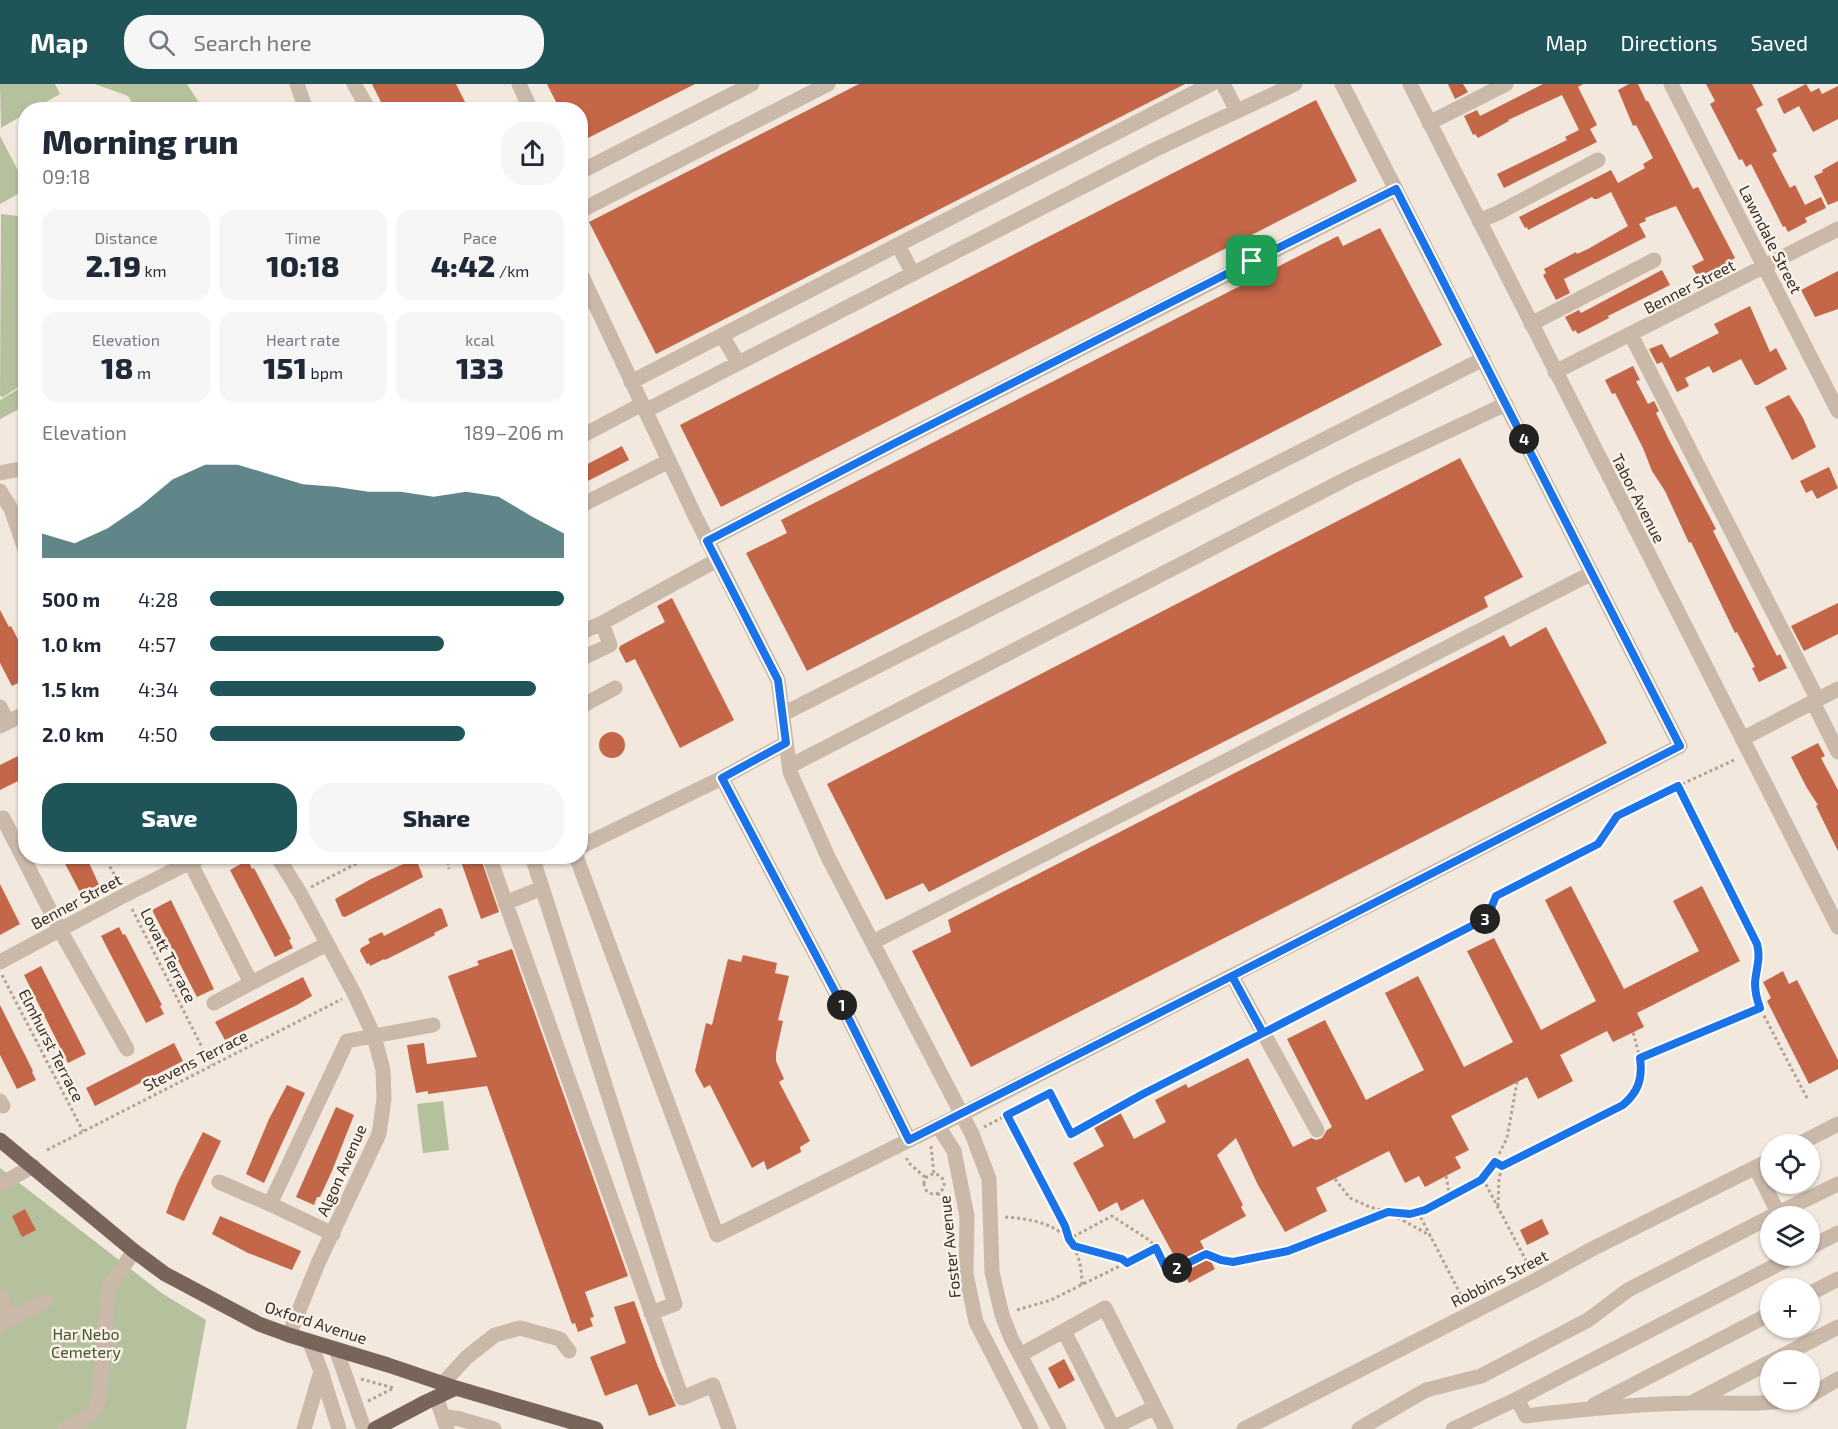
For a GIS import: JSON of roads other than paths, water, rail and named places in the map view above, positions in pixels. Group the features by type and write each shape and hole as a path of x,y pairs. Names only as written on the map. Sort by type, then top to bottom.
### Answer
{"main road":[{"name":"Oxford Avenue","path":"0,1140 165,1274 259,1324 450,1386 596,1429"},
{"path":"375,1429 436,1397 450,1386"}],"street":[{"path":"297,84 303,102"},
{"path":"354,84 364,102"},
{"path":"519,84 527,102"},
{"path":"588,168 752,84"},
{"path":"588,207 828,84"},
{"path":"631,382 1211,84"},
{"path":"1223,84 1237,111"},
{"path":"588,433 738,363 1154,150 1295,84"},
{"path":"579,864 717,1235 962,1114 1680,746 1342,84"},
{"name":"Tabor Avenue","path":"1410,84 1838,927"},
{"path":"1429,123 1506,84"},
{"name":"Lawndale Street","path":"1671,84 1838,411"},
{"path":"1479,221 1598,160"},
{"path":"707,541 1396,189"},
{"name":"Benner Street","path":"1555,372 1838,229"},
{"path":"898,245 913,274"},
{"path":"1531,324 1654,260"},
{"path":"588,289 707,541 778,680 790,772 828,857 972,1134 989,1179 992,1272 1002,1315 1059,1429"},
{"path":"722,335 738,363"},
{"path":"1632,335 1816,701 1838,752"},
{"path":"783,714 1483,359"},
{"path":"790,766 1350,477 1506,404"},
{"path":"588,502 669,462"},
{"path":"0,473 18,470"},
{"path":"0,491 11,509 18,529"},
{"path":"588,629 717,560"},
{"path":"873,942 1592,573"},
{"path":"588,655 610,645 602,622"},
{"path":"588,702 615,688"},
{"path":"1742,739 1838,689"},
{"path":"0,707 4,724 18,717"},
{"path":"588,843 722,778 786,743"},
{"path":"722,778 838,997 909,1140"},
{"path":"3,818 18,847"},
{"path":"26,864 60,930 127,1049"},
{"name":"Benner Street","path":"0,962 182,864"},
{"path":"196,864 251,983"},
{"name":"Algon Avenue","path":"282,864 354,993 374,1036 383,1070 384,1089 379,1134 319,1261 289,1335"},
{"path":"492,864 682,1398 713,1385 729,1429"},
{"path":"534,864 675,1304 651,1312"},
{"path":"506,903 542,888"},
{"path":"214,1003 327,944"},
{"path":"1232,976 1317,1130"},
{"path":"270,1204 347,1041 433,1025"},
{"path":"1818,1134 1838,1124"},
{"name":"Foster Avenue","path":"938,1126 954,1151 966,1216 966,1274 976,1322 1026,1425"},
{"path":"0,1185 33,1166"},
{"name":"Robbins Street","path":"1250,1428 1592,1249 1760,1166"},
{"path":"1756,1168 1770,1206"},
{"path":"219,1182 333,1234"},
{"path":"1792,1206 1838,1184"},
{"path":"1359,1429 1426,1390 1481,1376 1588,1320 1628,1290 1760,1222"},
{"path":"1820,1242 1838,1233"},
{"path":"64,1429 89,1417 96,1409 99,1400 108,1289 134,1251"},
{"path":"1453,1429 1517,1399 1775,1266"},
{"path":"1820,1288 1838,1279"},
{"path":"0,1296 6,1321 45,1301"},
{"path":"1020,1355 1106,1308 1166,1429"},
{"path":"1588,1408 1760,1319"},
{"path":"1793,1350 1838,1327"},
{"path":"450,1386 467,1356 495,1335 520,1328 560,1339 569,1351"},
{"path":"1064,1331 1113,1428 1155,1407"},
{"path":"309,1341 339,1429"},
{"path":"336,1349 364,1429"},
{"path":"1692,1403 1760,1367"},
{"path":"304,1429 321,1371"},
{"path":"1820,1390 1838,1379"},
{"path":"436,1397 445,1423 460,1419 494,1429"},
{"path":"1517,1399 1526,1416 1588,1408 1692,1403 1760,1403"}],"park label":[{"name":"Har Nebo Cemetery","path":"86,1342"}]}
